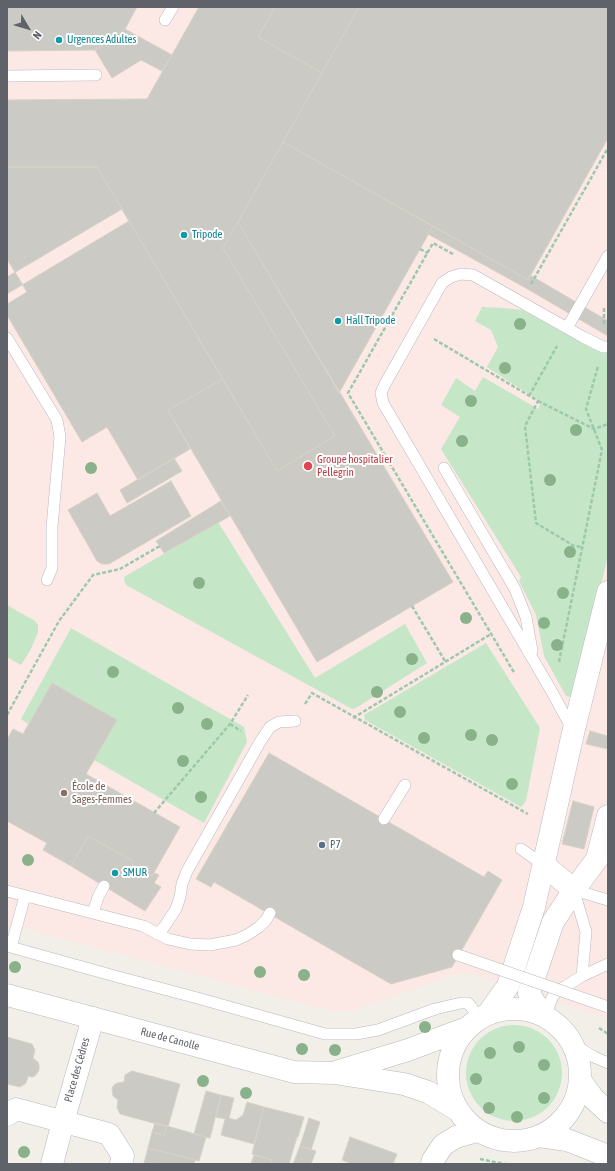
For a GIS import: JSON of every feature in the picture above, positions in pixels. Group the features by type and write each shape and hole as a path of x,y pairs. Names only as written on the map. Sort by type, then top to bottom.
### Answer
{"street":[{"path":"608,592 573,733 534,907 508,986 454,1046 447,1067 448,1089 456,1110 466,1122 477,1131 497,1140 518,1142 539,1136 555,1127 568,1114 576,1098 580,1080 579,1062 573,1044 561,1028 546,1016 534,1002 529,993 553,922 574,890 602,862 608,816"},
{"path":"544,865 574,890"},
{"name":"Rue de Canolle","path":"7,995 294,1072 334,1073 404,1084 428,1092 456,1110"},
{"path":"478,1020 507,1009 527,1010 546,1016"},
{"name":"Place des Cèdres","path":"52,1164 93,1018"},
{"name":"Rue de Canolle","path":"334,1073 408,1050 478,1020"},
{"path":"580,1080 592,1098 608,1112"},
{"path":"7,1115 16,1109 109,1134 123,1156 121,1164"},
{"path":"432,1164 443,1145 456,1137 477,1131"},
{"path":"539,1136 567,1140 608,1156"}],"lane":[{"path":"165,20 173,7"},
{"path":"7,76 96,75"},
{"path":"567,328 608,256"},
{"path":"573,733 567,718 383,403 381,393 442,283 451,277 461,274 473,275 567,328 606,347"},
{"path":"7,338 57,420 60,437 52,526 52,568 47,580"},
{"path":"444,468 516,590 526,617 533,659"},
{"path":"157,934 164,927 176,909 187,871 260,742 270,727 279,722 295,721"},
{"path":"384,819 405,785"},
{"path":"521,849 544,865"},
{"path":"93,913 98,897 104,886"},
{"path":"574,890 608,900"},
{"path":"574,890 586,932 582,976"},
{"path":"7,891 143,926 168,939 190,944 210,945 236,940 247,935 262,924 270,914"},
{"path":"25,896 9,946 325,1034 356,1034 378,1030 435,1009 460,1002 468,1003 478,1020"},
{"path":"458,955 608,1007"},
{"path":"546,1016 555,993 582,976 608,964"},
{"path":"573,1044 594,1057 608,1063"}],"path":[{"path":"528,288 608,148"},
{"path":"420,249 428,253"},
{"path":"552,692 602,450 586,409 606,347 604,308 606,302"},
{"path":"391,316 416,328 529,396 594,430"},
{"path":"529,396 567,328"},
{"path":"538,401 525,426 536,523 574,546 582,547"},
{"path":"594,430 608,424"},
{"path":"7,715 59,622 93,574 120,569 160,546"},
{"path":"412,606 445,661"},
{"path":"353,718 491,634"},
{"path":"295,721 312,693 353,718 528,814 529,806"},
{"path":"154,813 230,724 248,695"},
{"path":"603,1030 608,1034"}],"shaded area":[{"name":"Groupe hospitalier Pellegrin","path":"7,7 608,7 608,1019 485,978 462,972 355,1010 342,1012 331,1011 7,924"}],"green space":[{"path":"482,307 522,310 593,349 608,350 608,556 575,693 571,697 566,696 544,656 536,615 519,581 521,577 441,449 460,417 441,405 456,378 475,391 483,377 538,409 541,402 487,367 498,347 491,330 475,321"},
{"path":"218,522 315,678 405,624 427,663 356,708 352,709 126,585 124,577"},
{"path":"7,605 35,621 38,625 38,632 31,649 21,665 7,657"},
{"path":"71,628 244,727 247,742 204,823 94,760 117,720 52,683 28,724 21,719"},
{"path":"486,643 540,728 526,801 521,807 365,720 364,715"},
{"path":"514,1025 532,1029 541,1033 548,1039 554,1046 558,1055 562,1073 558,1091 554,1100 548,1107 541,1113 532,1117 514,1121 496,1117 487,1113 480,1107 474,1100 470,1091 466,1073 470,1055 474,1046 480,1039 487,1033 496,1029"}],"building":[{"name":"Urgences Adultes","path":"7,7 137,7 125,29 95,50 7,51"},
{"name":"Tripode","path":"199,7 275,7 258,37 322,73 223,248 335,436 277,471 97,167 7,167 7,100 147,99"},
{"path":"275,7 359,7 322,73 258,37"},
{"path":"359,7 608,7 608,138 528,280 283,142"},
{"path":"125,29 172,55 162,71 141,60 112,78 95,50"},
{"name":"Hall Tripode","path":"283,142 433,226 339,393 238,222"},
{"path":"7,167 97,167 223,379 168,410 190,449 138,480 107,427 82,442 7,315 7,304 27,292 7,259"},
{"path":"122,209 129,221 7,294 7,277"},
{"path":"238,222 453,582 317,662 168,410 223,379 277,471 335,436 223,248"},
{"path":"433,226 528,280 530,275 608,321 608,336 524,287 428,234"},
{"path":"174,458 182,471 127,503 120,490"},
{"path":"171,481 191,516 109,564 102,564 97,561 68,510 97,493 110,516"},
{"path":"221,501 230,516 164,553 156,541"},
{"name":"École de Sages-Femmes","path":"52,683 117,720 86,774 180,827 152,876 132,865 133,861 88,836 71,866 43,850 47,843 7,821 7,740 13,729 23,734"},
{"path":"590,731 608,736 608,749 586,744"},
{"name":"P7","path":"269,753 484,877 488,871 502,880 452,967 391,984 214,882 211,887 196,879"},
{"path":"573,801 594,807 584,849 562,844"},
{"name":"SMUR","path":"88,836 133,861 132,865 152,876 154,873 159,875 154,883 161,887 145,911 71,866"},
{"path":"7,1037 32,1044 35,1050 33,1058 39,1065 39,1070 36,1075 33,1077 28,1076 26,1083 20,1087 7,1084"},
{"path":"132,1071 180,1084 168,1127 120,1114 117,1108 118,1100 113,1096 112,1089 117,1083 124,1082 125,1075"},
{"path":"206,1091 221,1095 210,1138 194,1134"},
{"path":"221,1095 234,1098 229,1118 236,1120 243,1115 247,1102 264,1107 254,1144 221,1135 225,1119 216,1117"},
{"path":"264,1107 304,1117 289,1164 270,1164 272,1160 252,1154"},
{"path":"309,1118 320,1122 311,1150 300,1146"},
{"path":"155,1123 167,1126 164,1135 152,1132"},
{"path":"167,1126 206,1137 199,1161 148,1148 152,1132 164,1135"},
{"path":"350,1137 397,1154 393,1164 352,1164 342,1160"},
{"path":"300,1146 316,1151 311,1164 293,1164"},
{"path":"148,1148 195,1160 194,1164 144,1163"},
{"path":"254,1155 272,1160 270,1164 251,1164"}],"place":[{"name":"Urgences Adultes","path":"59,40"},
{"name":"Tripode","path":"184,235"},
{"name":"Hall Tripode","path":"338,321"},
{"name":"Groupe hospitalier Pellegrin","path":"308,466"},
{"name":"École de Sages-Femmes","path":"64,793"},
{"name":"P7","path":"322,845"},
{"name":"SMUR","path":"115,873"}]}
